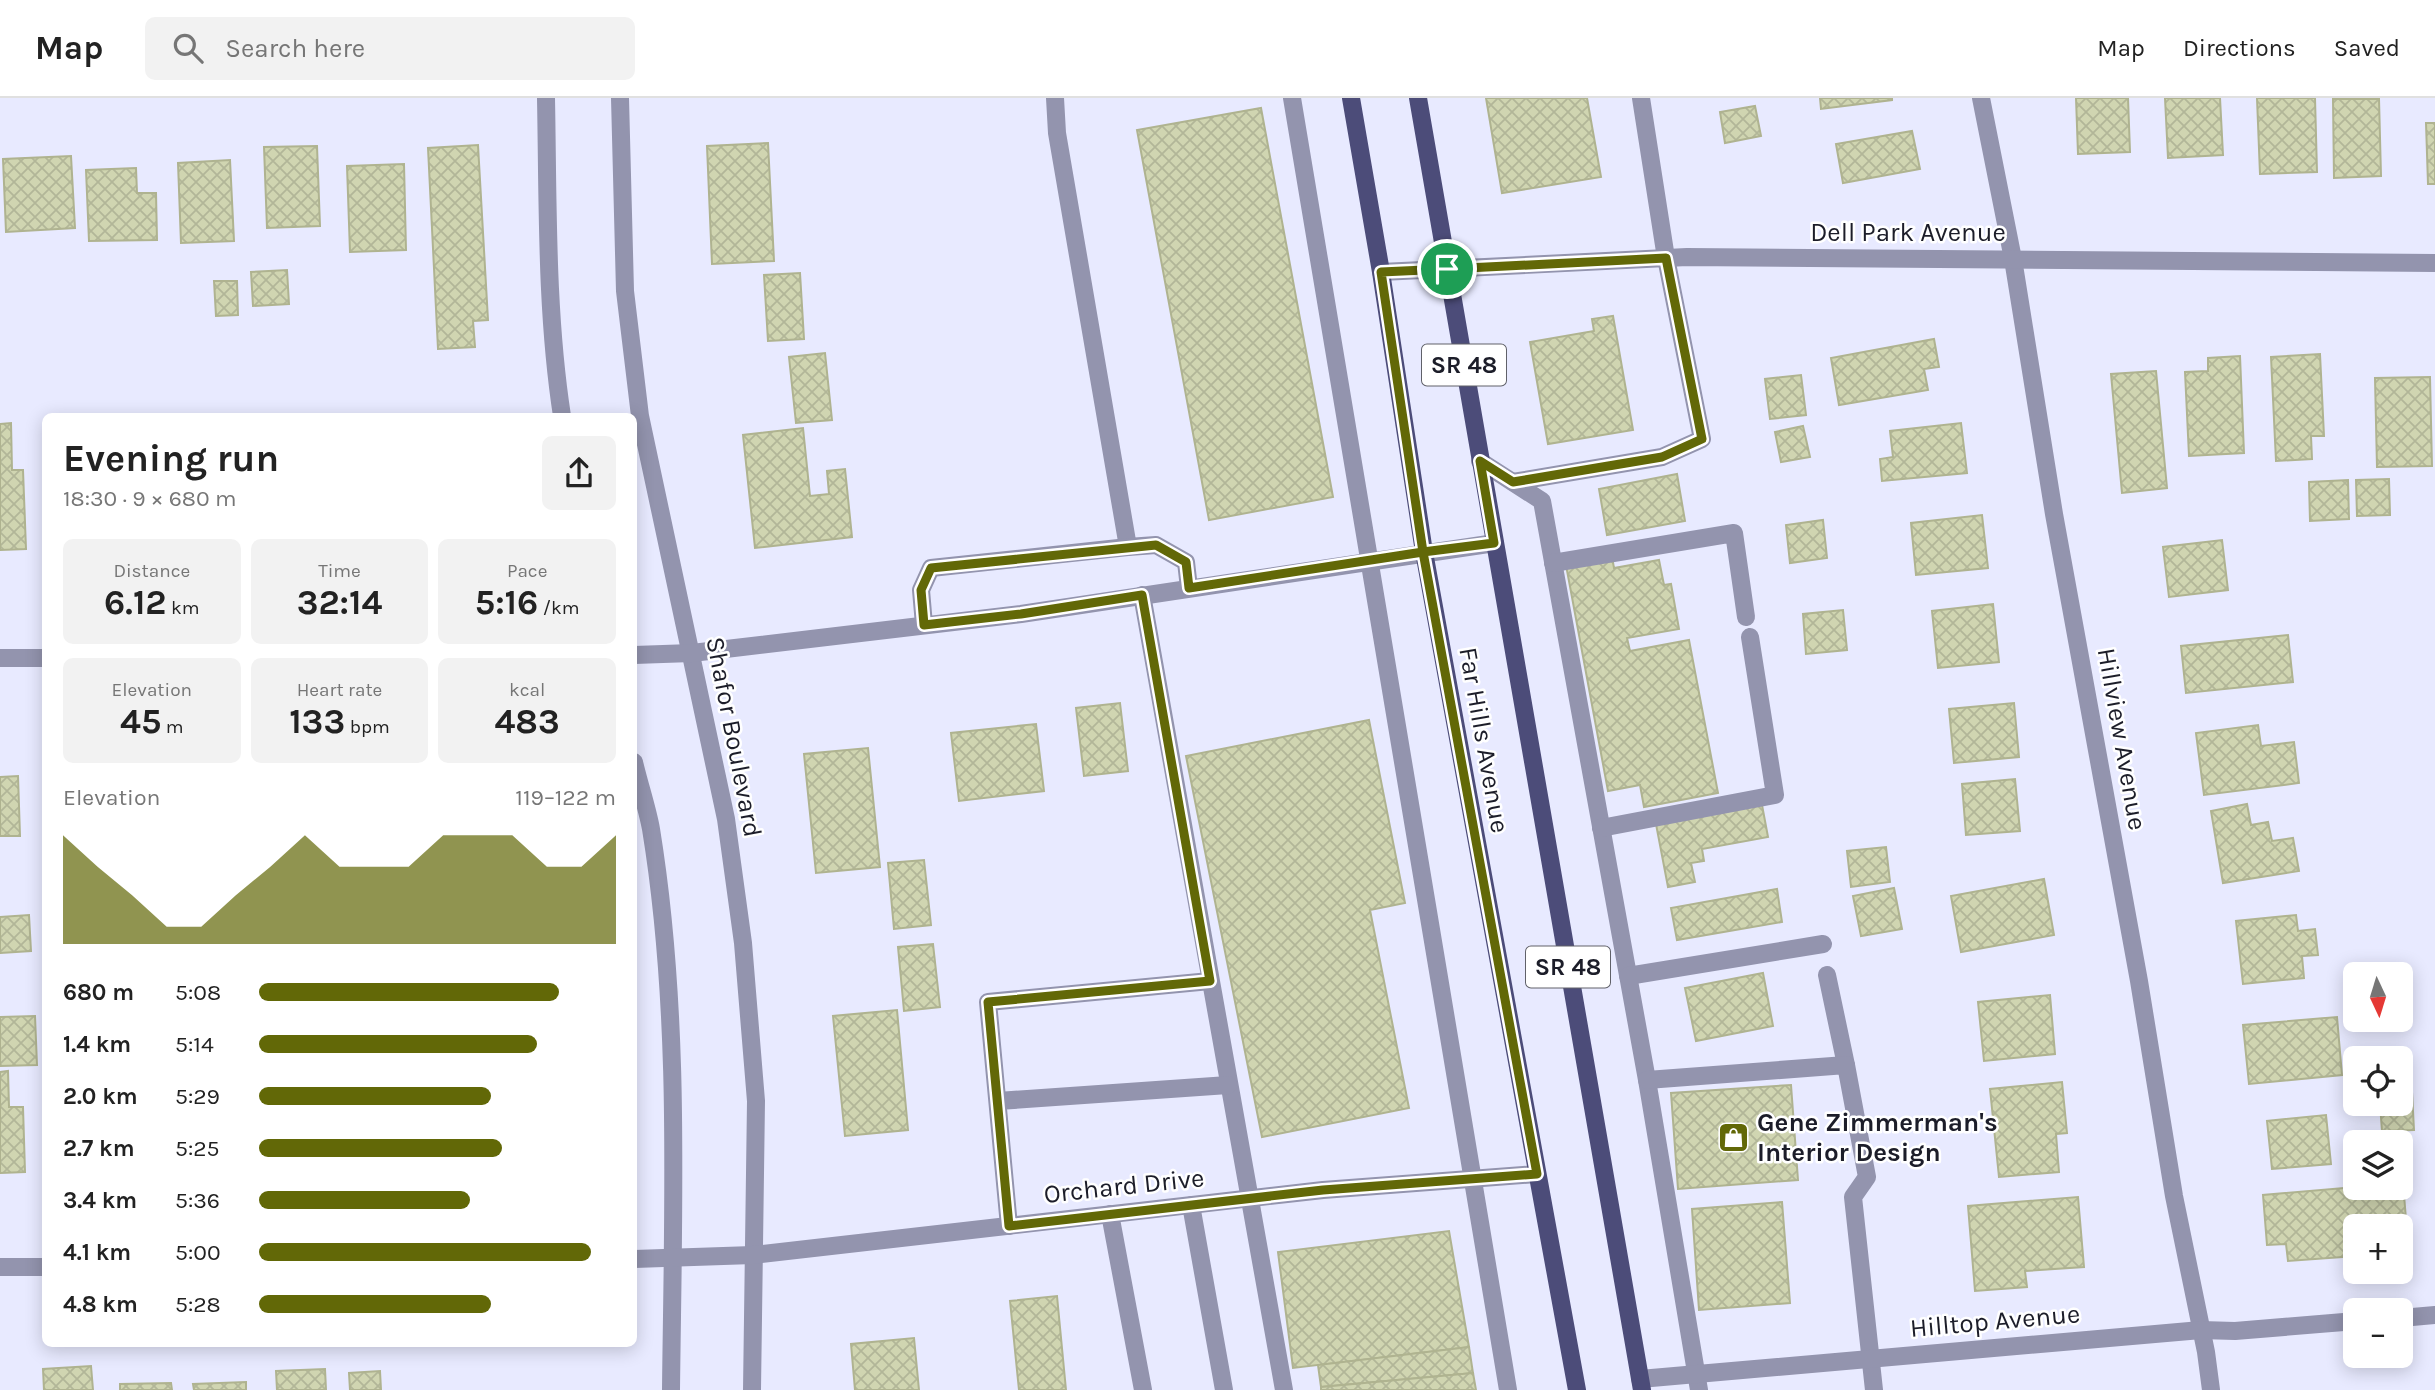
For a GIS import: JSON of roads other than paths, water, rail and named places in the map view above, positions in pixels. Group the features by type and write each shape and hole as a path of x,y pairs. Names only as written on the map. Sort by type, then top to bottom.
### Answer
{"main road":[{"name":"Far Hills Avenue","path":"1351,98 1381,272 1423,552 1577,1390"},
{"name":"Far Hills Avenue","path":"1418,98 1641,1385"}],"street":[{"path":"546,98 549,262 557,387 561,413"},
{"name":"Shafor Boulevard","path":"620,98 625,291 640,416 726,819 743,943 756,1101 752,1390"},
{"path":"1055,98 1057,134 1128,547"},
{"path":"1292,98 1508,1390"},
{"path":"1513,482 1662,457 1702,439 1666,258 1641,98"},
{"name":"Hillview Avenue","path":"1981,98 2013,259 2054,514 2139,981 2174,1196 2211,1390"},
{"name":"Dell Park Avenue","path":"1381,272 1666,258 2435,263"},
{"path":"1480,461 1542,501 1647,1080 1698,1381"},
{"path":"1553,563 1734,533 1746,617"},
{"path":"637,655 692,653 1021,614 1494,543"},
{"path":"924,625 921,590 931,568 1156,545 1186,562 1189,588"},
{"path":"1142,595 1284,1390"},
{"path":"1601,828 1774,795 1750,637"},
{"path":"0,658 42,658"},
{"path":"637,774 650,827 663,933 671,1059 671,1390"},
{"path":"1628,976 1823,944"},
{"path":"1827,975 1867,1177 1853,1196 1874,1390"},
{"path":"1009,1226 988,1002 1210,981"},
{"path":"1647,1080 1846,1065"},
{"path":"998,1101 1228,1085"},
{"name":"Orchard Drive","path":"637,1259 753,1255 1248,1199 1537,1174"},
{"path":"1191,1205 1224,1390"},
{"path":"1110,1214 1143,1390"},
{"path":"0,1267 42,1267"},
{"path":"2413,1317 2435,1315"},
{"name":"Hilltop Avenue","path":"1641,1385 1698,1381 1871,1358 2201,1330 2235,1331 2343,1322"}],"place":[{"name":"Gene Zimmerman's Interior Design","path":"1734,1137"}]}
